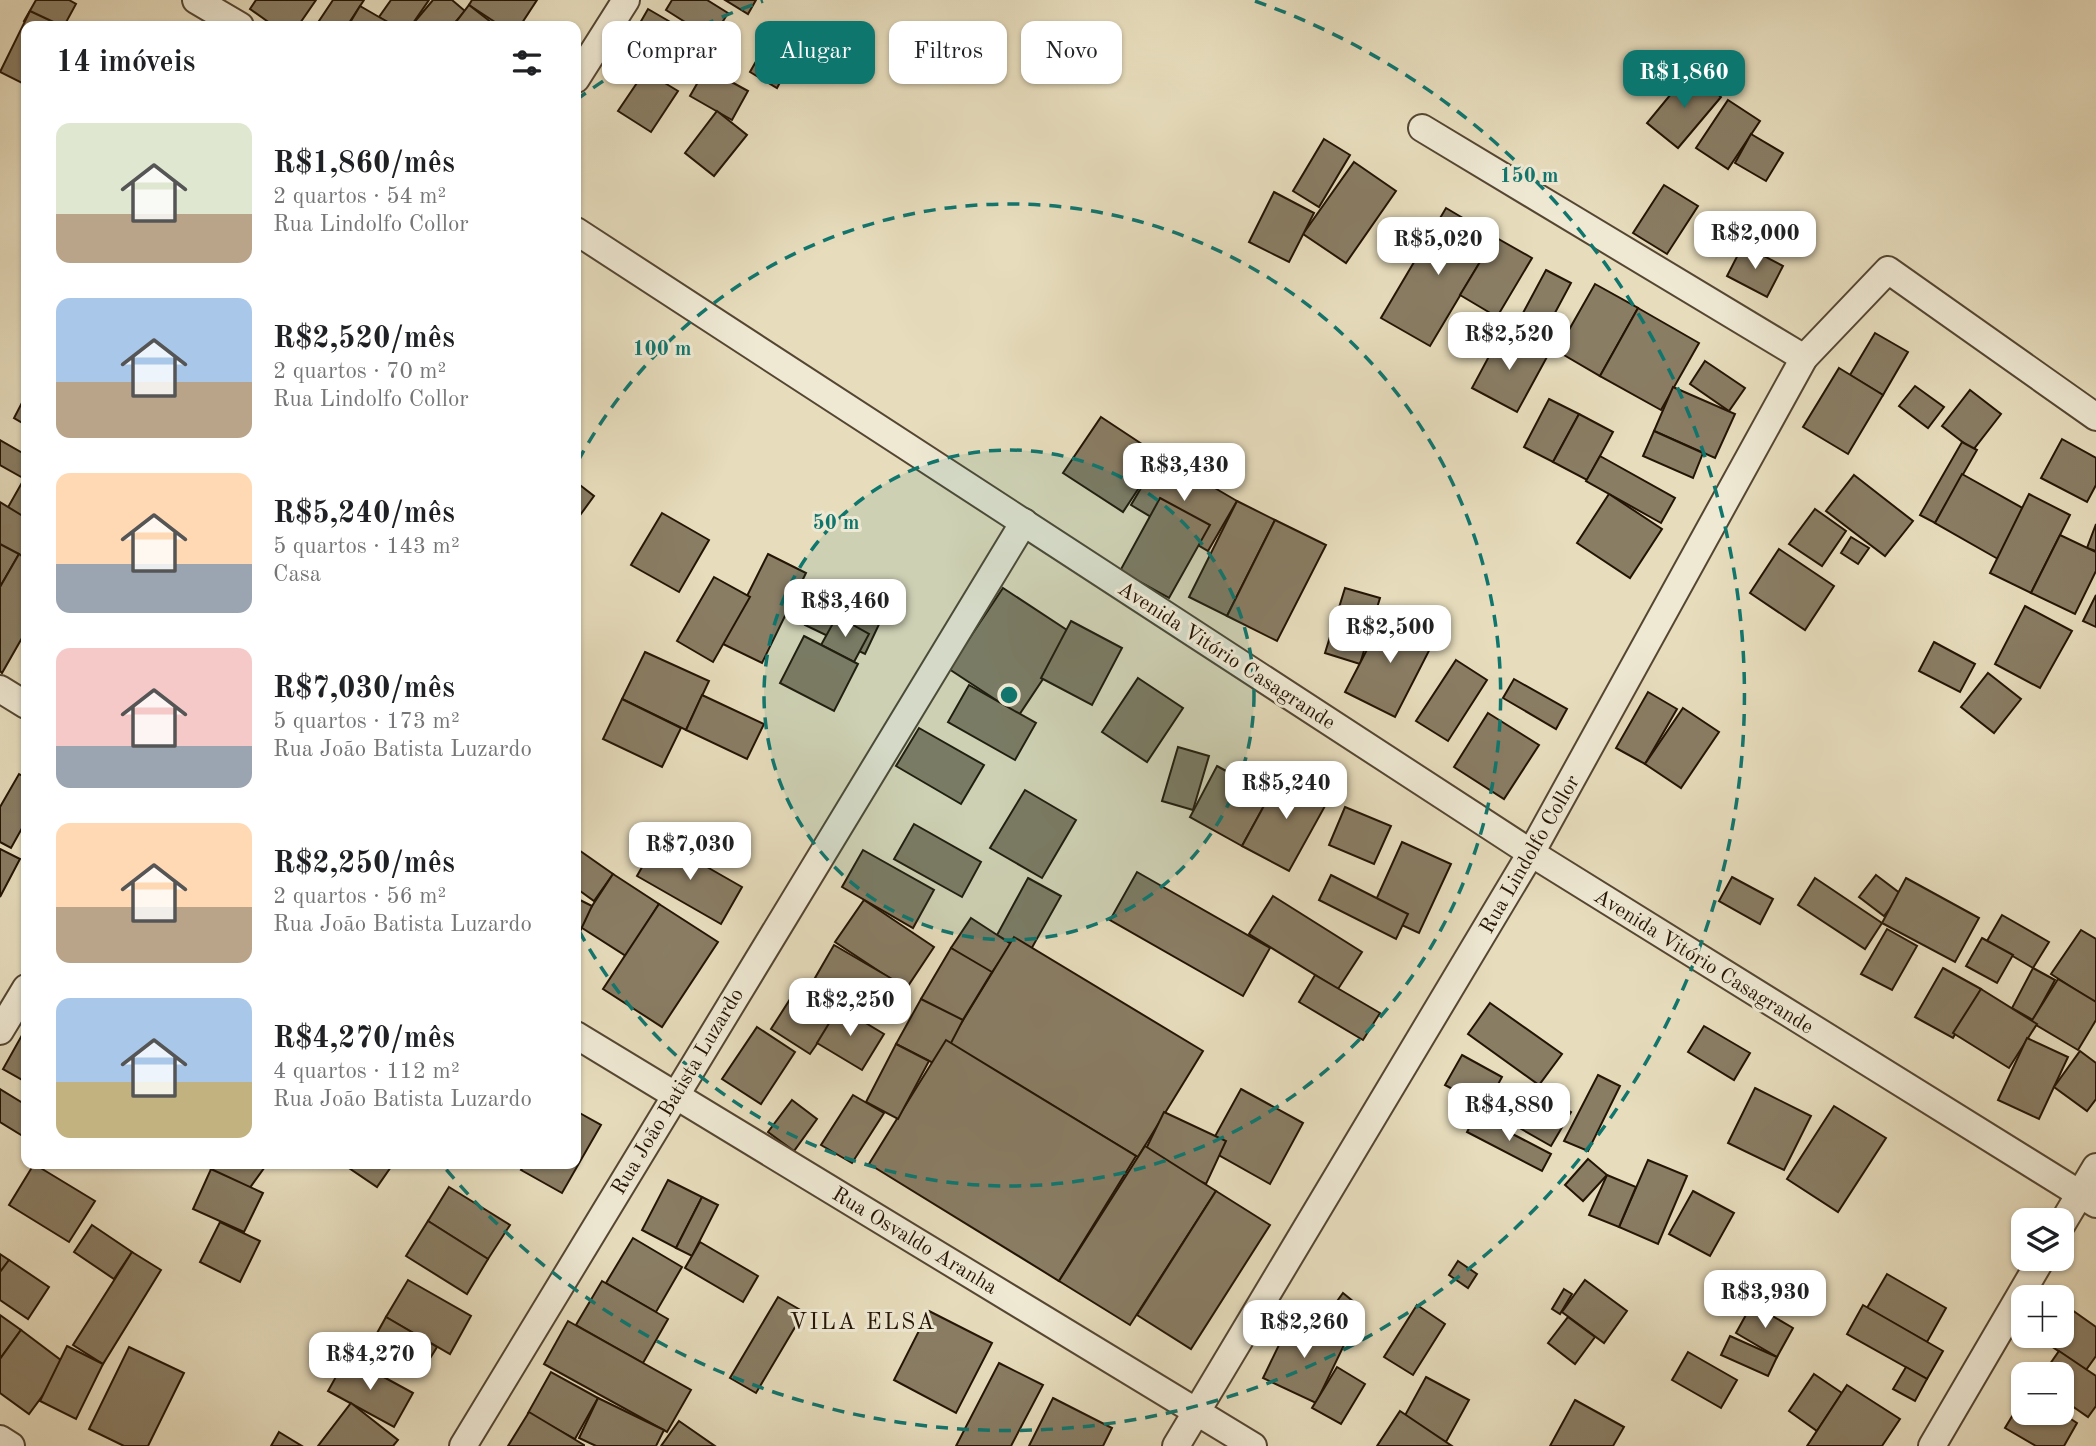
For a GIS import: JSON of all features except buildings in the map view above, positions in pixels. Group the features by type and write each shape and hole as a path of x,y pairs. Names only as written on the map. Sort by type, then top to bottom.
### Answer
{"street":[{"path":"196,0 232,21"},
{"path":"581,71 626,0"},
{"path":"1422,128 1804,358"},
{"name":"Avenida Vitório Casagrande","path":"581,234 1531,853 2088,1199"},
{"name":"Rua Lindolfo Collor","path":"1176,1446 1531,853 1804,358 1888,270 2096,417"},
{"name":"Rua João Batista Luzardo","path":"463,1446 1024,522"},
{"path":"0,689 21,702"},
{"path":"0,1031 21,996"},
{"name":"Rua Osvaldo Aranha","path":"581,1038 1253,1446"},
{"path":"2074,1212 2088,1199 2096,1167"},
{"path":"1932,1446 2034,1271"},
{"path":"0,1439 11,1446"}],"district":[{"name":"VILA ELSA","path":"863,1321"}]}
